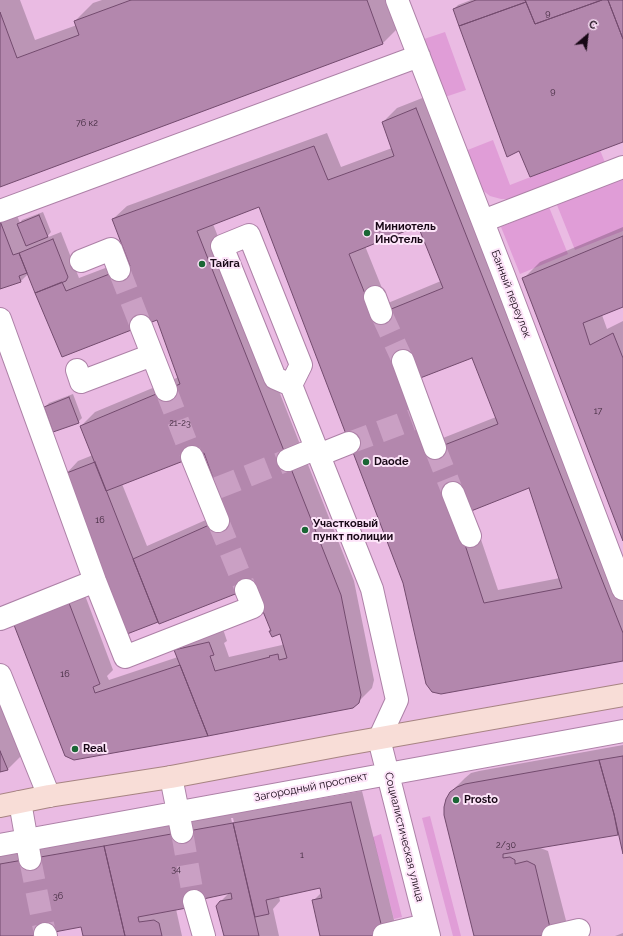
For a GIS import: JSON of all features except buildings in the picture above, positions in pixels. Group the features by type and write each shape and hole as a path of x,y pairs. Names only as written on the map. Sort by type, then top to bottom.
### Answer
{"main road":[{"path":"10,804 49,796 171,777 623,695"}],"street":[{"name":"Банный переулок","path":"397,0 623,589"},
{"path":"0,211 419,56"},
{"path":"483,221 623,167"},
{"path":"291,385 301,365 249,235 222,246 275,378 291,385 372,589 397,700 379,739"},
{"path":"81,261 111,249 119,270"},
{"path":"0,319 95,582 125,657 253,607 246,590"},
{"path":"141,326 166,390"},
{"path":"77,370 81,382 152,355"},
{"path":"402,360 420,416 435,448"},
{"path":"288,460 349,443"},
{"path":"192,457 211,490 218,521"},
{"path":"453,493 470,536"},
{"path":"0,619 95,582"},
{"path":"0,675 49,796"},
{"name":"Загородный проспект","path":"0,845 29,849 180,822 388,773 623,731"},
{"name":"Социалистическая улица","path":"379,739 427,931"},
{"path":"171,777 180,822"},
{"path":"10,804 29,849"},
{"path":"194,901 204,936"},
{"path":"554,936 579,930"},
{"path":"384,935 427,931"}],"shaded area":[{"path":"445,32 466,90 445,97 424,39"},
{"path":"493,140 510,185 600,150 606,165 510,199 501,199 490,196 481,189 465,151"},
{"path":"623,178 623,231 575,250 557,205"},
{"path":"549,207 568,254 520,274 501,227"},
{"path":"430,816 461,936 453,936 422,818"},
{"path":"381,834 402,917 394,919 373,837"}],"tunnel":[{"path":"119,270 141,326"},
{"path":"381,313 403,361"},
{"path":"166,390 192,457"},
{"path":"349,443 417,418"},
{"path":"435,448 453,493"},
{"path":"217,488 288,460"},
{"path":"218,521 246,590"},
{"path":"182,832 194,901"},
{"path":"30,859 45,934"}],"place":[{"name":"Миниотель ИнОтель","path":"367,233"},
{"name":"Тайга","path":"202,264"},
{"name":"Daode","path":"366,462"},
{"name":"Участковый пункт полиции","path":"305,530"},
{"name":"Real","path":"75,749"},
{"name":"Prosto","path":"456,800"}]}
